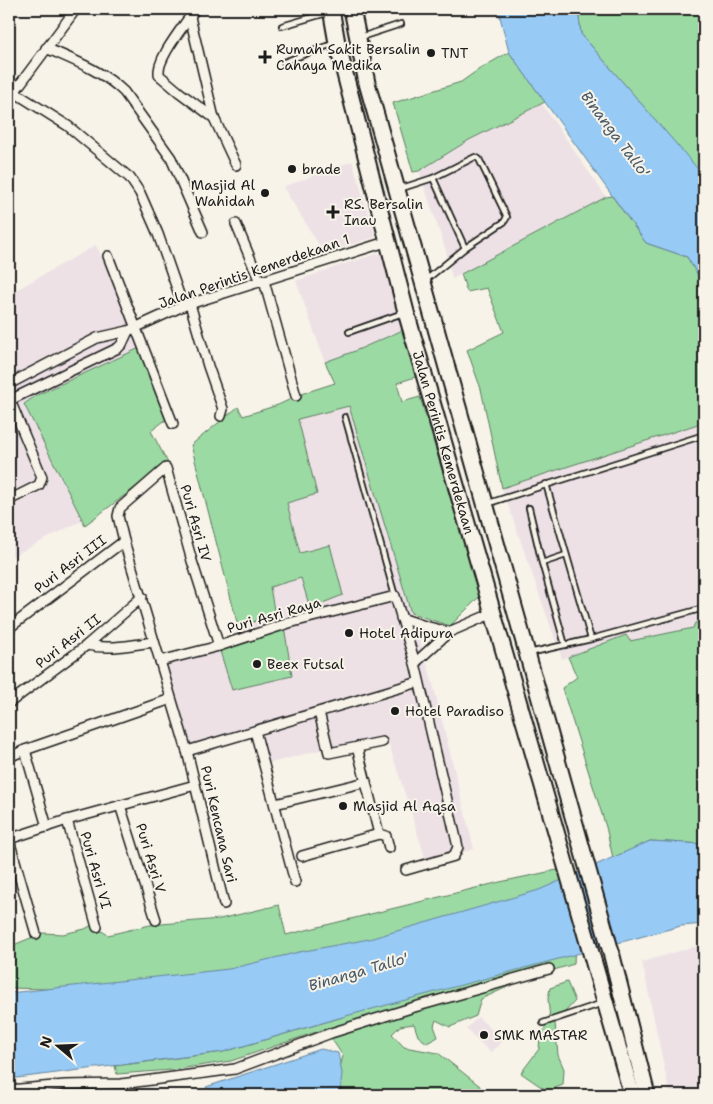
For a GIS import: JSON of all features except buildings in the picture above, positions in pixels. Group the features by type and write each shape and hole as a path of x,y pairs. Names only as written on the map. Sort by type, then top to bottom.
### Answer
{"highway":[{"name":"Jalan Perintis Kemerdekaan","path":"352,9 357,38 382,134 611,952 647,1095"},
{"name":"Jalan Perintis Kemerdekaan","path":"331,10 337,42 406,312 632,1095"},
{"path":"362,140 382,134"}],"street":[{"path":"76,9 11,96 68,126 130,178 140,193 187,305 224,409 221,416"},
{"path":"195,9 164,56 159,67 159,75 214,118"},
{"path":"190,17 214,118 236,165"},
{"path":"46,48 100,73 124,92 171,158 203,232"},
{"path":"236,224 262,281 296,396"},
{"name":"Jalan Perintis Kemerdekaan 1","path":"9,384 97,338 132,329 187,305 389,241"},
{"path":"108,256 132,329 173,424"},
{"name":"Jalan Perintis Kemerdekaan 1","path":"9,500 39,485 42,476 9,399 118,348 132,329"},
{"name":"Puri Asri IV","path":"119,510 166,468 192,561 219,646"},
{"name":"Puri Kencana Sari","path":"119,510 118,516 124,541 187,751 224,904"},
{"name":"Puri Asri III","path":"9,628 124,541"},
{"path":"395,596 414,662 458,847 451,857 406,870"},
{"name":"Puri Asri Raya","path":"160,661 395,596"},
{"name":"Puri Asri II","path":"9,704 87,646 142,597"},
{"path":"414,662 449,632 494,613"},
{"path":"401,618 449,632"},
{"path":"87,646 109,648 153,642"},
{"path":"187,751 419,682"},
{"path":"9,757 172,699"},
{"path":"319,712 329,752 382,742"},
{"path":"255,731 295,882"},
{"path":"357,747 379,834"},
{"path":"25,750 47,827"},
{"path":"275,804 366,782"},
{"path":"36,934 9,840 67,820 195,785"},
{"name":"Puri Asri V","path":"120,805 156,920"},
{"name":"Puri Asri VI","path":"67,820 97,927"},
{"path":"302,856 379,834 386,836 389,848"},
{"path":"9,1090 121,1084 235,1069 332,1032 550,969"}],"lane":[{"path":"282,26 331,10"},
{"path":"357,38 401,24"},
{"path":"284,62 337,42"},
{"path":"398,190 433,178 474,157 478,158 508,216 504,222 465,248 424,282"},
{"path":"433,178 465,248"},
{"path":"349,332 406,312"},
{"path":"344,417 395,596"},
{"path":"485,504 704,435"},
{"path":"546,484 591,639"},
{"path":"529,508 565,645"},
{"path":"542,563 566,555"},
{"path":"528,654 704,608"},
{"path":"543,1023 604,1003"}],"shaded area":[{"path":"542,104 606,197 452,279 446,251 419,171 469,140"},
{"name":"RS. Bersalin Inau","path":"352,161 376,237 324,253 283,187"},
{"path":"96,245 144,346 37,395 24,404 83,520 9,558 9,294"},
{"path":"383,252 403,330 325,362 296,281"},
{"path":"350,406 433,684 474,849 427,863 388,741 335,746 267,764 259,736 183,757 155,659 241,635 238,626 275,616 269,587 301,578 300,553 287,502 298,419"},
{"path":"704,422 704,621 695,623 693,628 630,641 626,635 562,659 502,488"},
{"path":"704,944 704,1095 670,1095 642,962"},
{"name":"SMK MASTAR","path":"478,1017 503,1040 491,1053 466,1029"}],"green space":[{"path":"578,9 704,9 704,177 581,34"},
{"path":"509,52 545,102 469,140 419,171 413,172 393,103 461,82"},
{"path":"612,196 646,243 687,257 704,285 704,422 502,488 481,389 467,350 504,332 487,288 467,292 461,274 606,197"},
{"path":"403,330 418,376 397,383 402,402 420,397 480,596 450,626 411,613 349,406 298,419 317,494 287,503 300,553 330,545 343,595 310,608 301,578 270,587 275,616 238,626 191,445 238,407 243,416 335,383 325,362"},
{"path":"144,346 172,415 151,431 168,463 85,525 24,404 37,395"},
{"path":"704,621 704,844 650,841 613,858 606,827 562,688 577,677 568,657 626,635 630,641 693,628 695,623"},
{"name":"Beex Futsal","path":"284,626 292,676 232,690 220,651"},
{"path":"562,869 564,889 538,904 157,992 9,988 9,942 11,946 43,933 63,934 85,929 92,925 108,935 150,925 220,919 279,905 286,935 500,882"},
{"path":"575,939 574,964 527,978 481,999 476,1016 450,1027 436,1020 434,1026 438,1037 427,1043 418,1036 414,1024 400,1026 392,1034 404,1047 438,1053 480,1086 478,1095 333,1095 343,1056 325,1029 231,1061 172,1070 117,1074 115,1066 223,1052 346,1016 406,989"},
{"path":"567,982 575,1001 555,1023 558,1055 564,1069 563,1085 555,1088 553,1095 549,1095 550,1093 521,1073 539,1049 540,1037 550,1019 548,999 550,988"}],"water":[{"name":"Binanga Tallo'","path":"498,9 578,9 581,34 704,176 704,285 687,257 646,243 509,52"},
{"name":"Binanga Tallo'","path":"650,841 704,844 704,924 681,926 346,1016 223,1052 9,1079 9,993 229,969 299,952 369,939 539,890"},
{"path":"321,1049 338,1053 342,1073 340,1095 211,1095 206,1087"}],"place":[{"name":"TNT","path":"431,53"},
{"name":"Rumah Sakit Bersalin Cahaya Medika","path":"265,57"},
{"name":"brade","path":"292,169"},
{"name":"Masjid Al Wahidah","path":"265,193"},
{"name":"RS. Bersalin Inau","path":"333,212"},
{"name":"Hotel Adipura","path":"349,633"},
{"name":"Beex Futsal","path":"257,664"},
{"name":"Hotel Paradiso","path":"395,711"},
{"name":"Masjid Al Aqsa","path":"343,806"},
{"name":"SMK MASTAR","path":"484,1035"}]}
